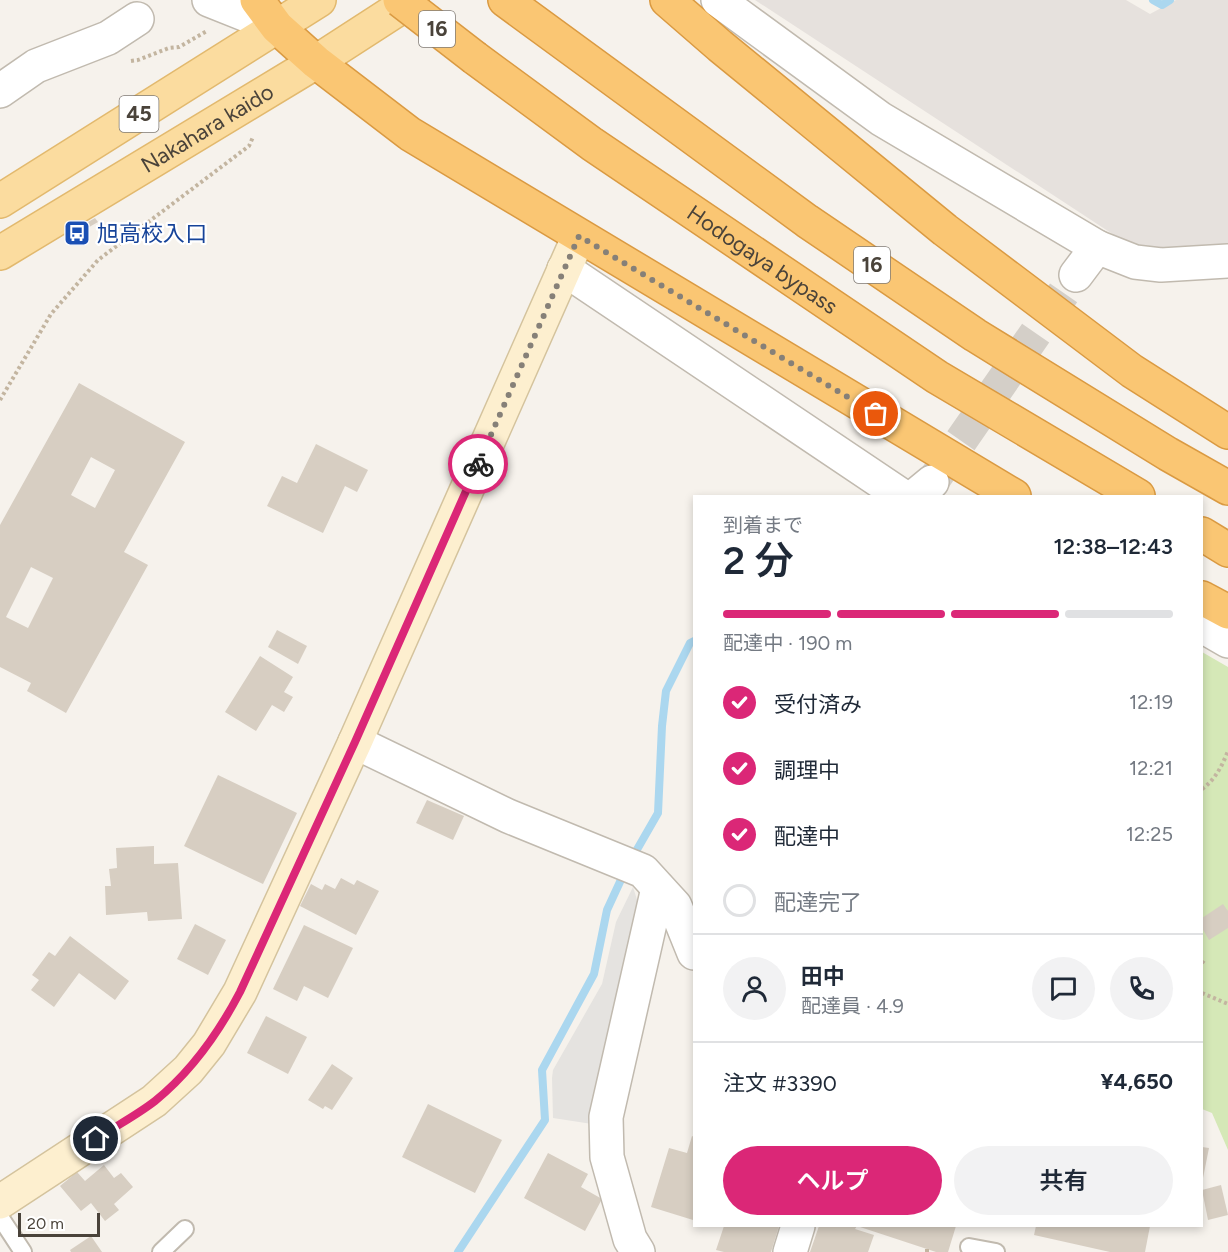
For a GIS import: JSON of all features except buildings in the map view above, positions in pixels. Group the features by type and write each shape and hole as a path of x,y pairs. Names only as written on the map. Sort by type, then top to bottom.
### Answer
{"highway":[{"path":"257,0 278,27 316,62 410,134 1012,495"},
{"name":"Hodogaya bypass","path":"400,0 592,144 937,377 1136,495"},
{"name":"16","path":"505,0 807,222 956,321 1168,454 1228,488"},
{"path":"667,0 945,230 1132,370 1228,432"},
{"path":"1203,535 1228,550"},
{"path":"1203,599 1228,612"}],"main road":[{"name":"Nakahara kaido","path":"0,201 319,0"},
{"name":"Nakahara kaido","path":"0,253 316,62 412,0"}],"street":[{"path":"209,0 278,27"},
{"path":"718,0 881,118 1097,247 1135,262 1161,265 1228,261"},
{"path":"0,91 36,66 108,38 137,19"},
{"path":"0,1202 154,1101 188,1070 209,1044 240,992 355,742 579,236"},
{"path":"1076,276 1097,247"},
{"path":"564,268 901,495"},
{"path":"1203,627 1228,641"},
{"path":"355,742 508,816 640,873 675,906 693,951"},
{"path":"638,1252 630,1239 607,1157 606,1117 640,873"},
{"path":"790,1252 798,1227"}],"lane":[{"path":"0,1217 23,1252"},
{"path":"161,1252 185,1228"},
{"path":"969,1246 996,1252"}],"path":[{"path":"0,400 51,314 98,260 249,146 253,135"},
{"path":"1203,788 1222,766 1228,751"},
{"path":"1203,993 1228,1004"}],"shaded area":[{"path":"755,0 1126,0 1150,14 1176,0 1228,0 1228,257 1140,252"},
{"path":"633,887 640,909 592,1124 553,1118 553,1070 602,984 616,922"}],"green space":[{"path":"1203,653 1228,667 1228,1150 1212,1113 1203,1109"}],"waterway":[{"path":"1153,0 1162,5 1170,0"},
{"path":"631,860 658,813 666,691 690,643 693,642"},
{"path":"458,1252 545,1120 542,1070 594,974 607,910 625,871"}],"tunnel":[{"path":"933,481 1076,275"}],"way so far":[{"path":"478,464 579,236 876,414"}],"place":[{"name":"旭高校入口","path":"77,233"}],"route":[{"path":"96,1139 154,1101 188,1070 224,1021 240,992 355,742 478,464"}]}
